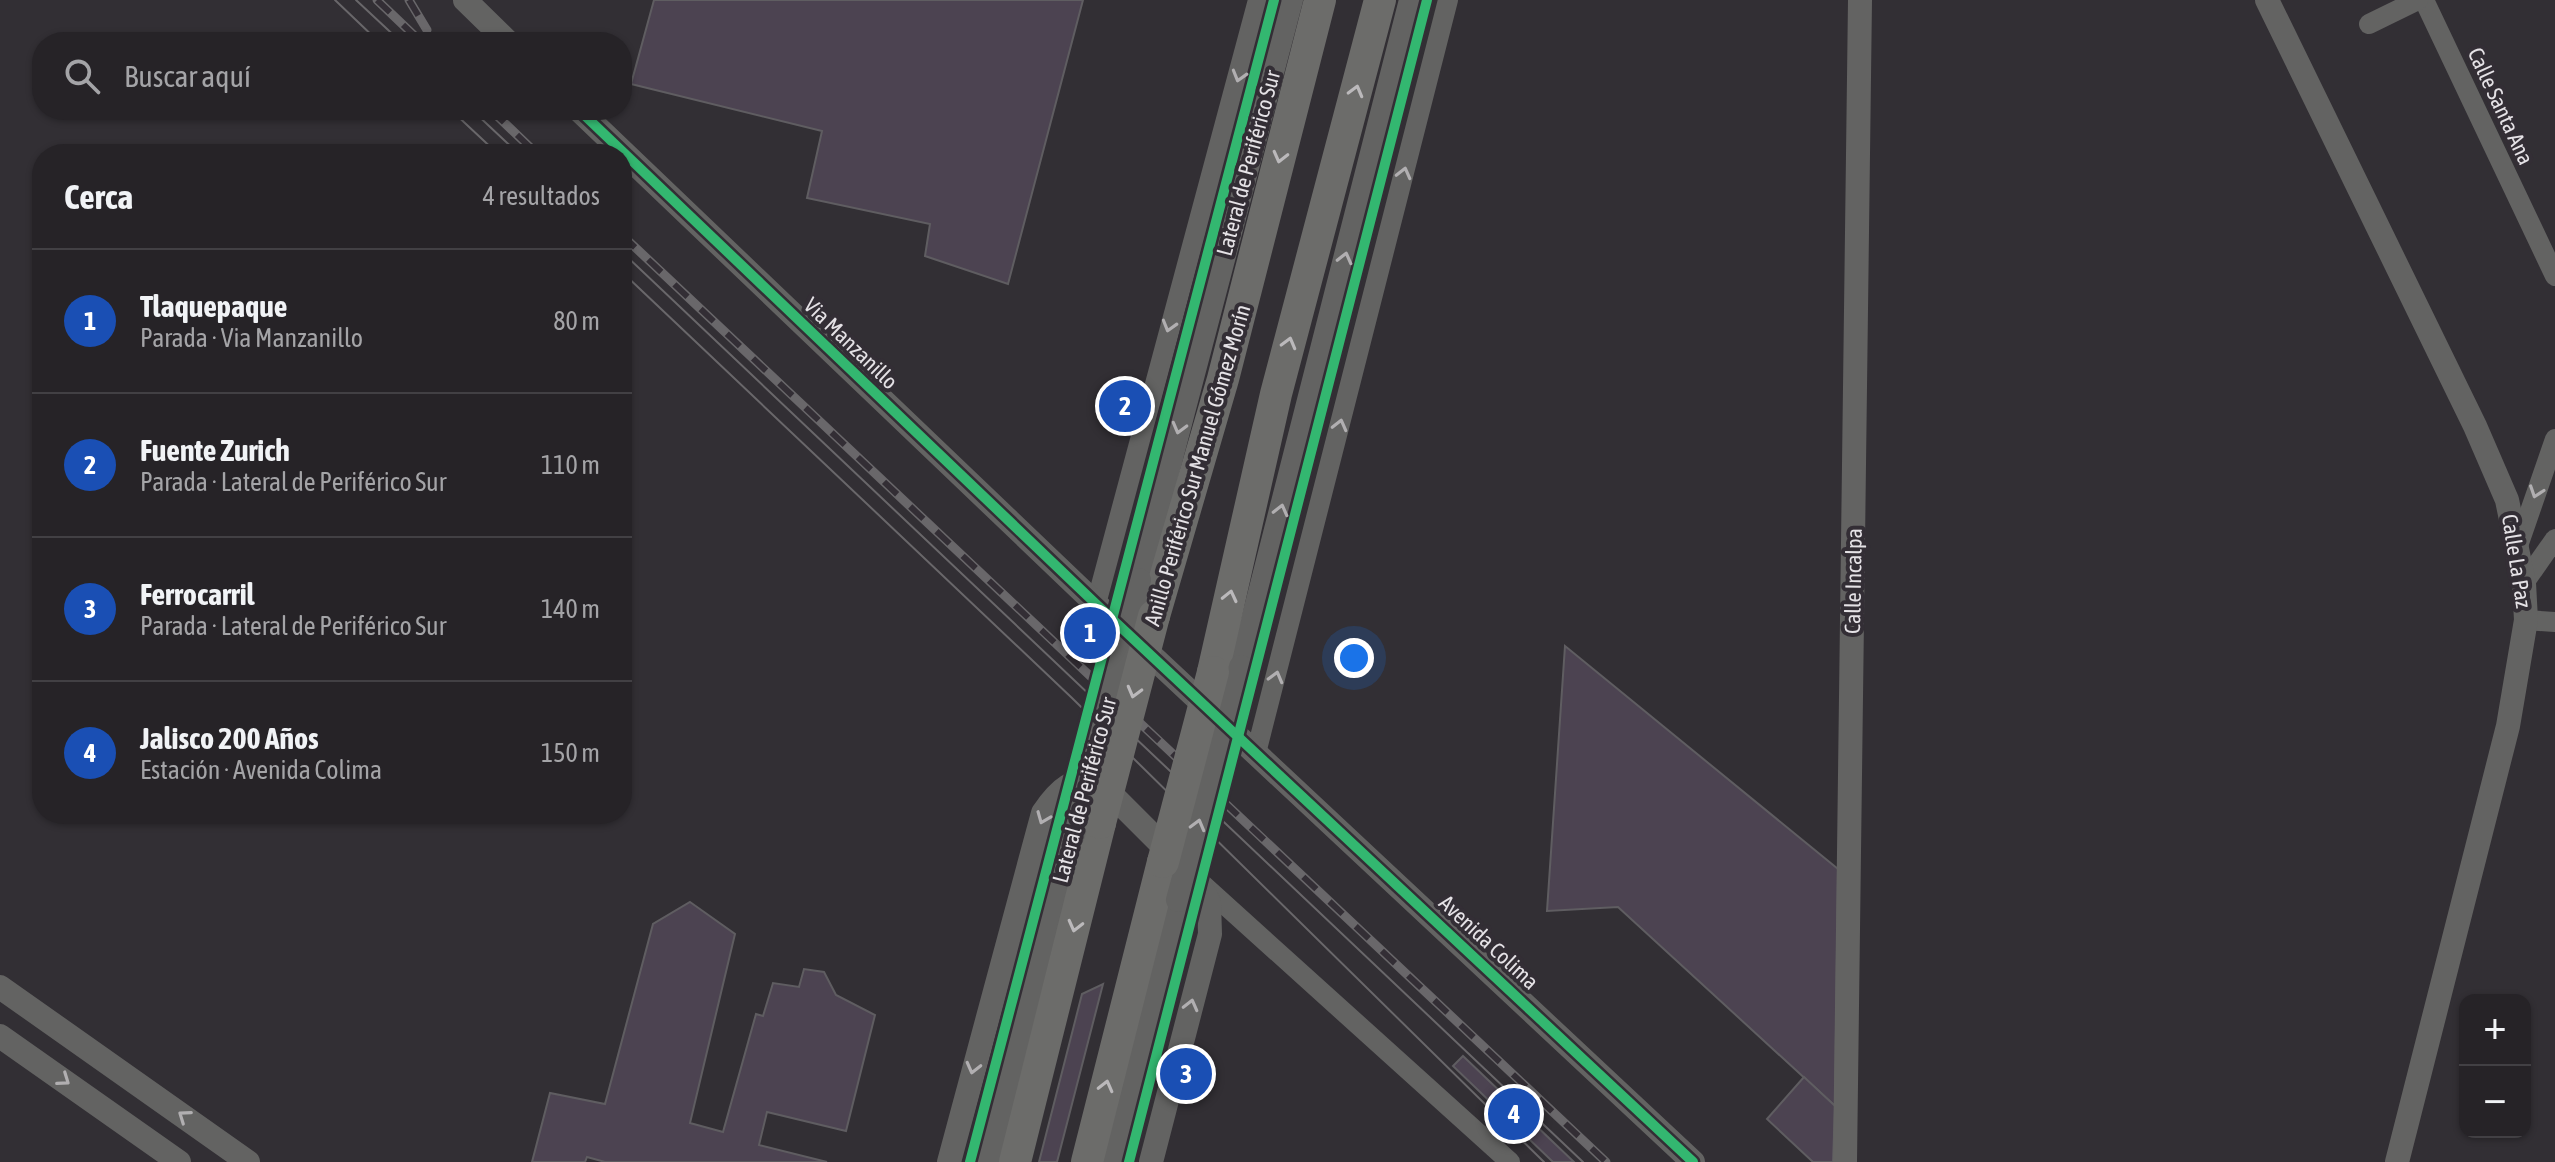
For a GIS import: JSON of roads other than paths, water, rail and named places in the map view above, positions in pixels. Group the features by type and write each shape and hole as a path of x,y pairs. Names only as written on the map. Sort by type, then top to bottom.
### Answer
{"highway":[{"name":"Anillo Periférico Sur Manuel Gómez Morín","path":"1015,1162 1086,829 1154,616 1223,379 1320,0"},
{"path":"1087,1162 1163,862 1227,669 1276,394 1380,0"}],"street":[{"path":"465,0 498,32"},
{"path":"1096,604 1258,0"},
{"name":"Lateral de Periférico Sur","path":"987,1162 1086,829 1139,580 1291,0"},
{"path":"1111,1162 1178,900 1227,669 1411,0"},
{"path":"1256,753 1448,0"},
{"name":"Calle Incalpa","path":"1845,1162 1860,0"},
{"name":"Calle La Paz","path":"2267,0 2475,426 2507,500 2524,583 2526,620 2508,726 2397,1162"},
{"path":"2369,24 2418,0"},
{"name":"Calle Santa Ana","path":"2424,0 2555,276"},
{"name":"Via Manzanillo","path":"589,120 615,144"},
{"name":"Via Manzanillo","path":"632,161 1256,753"},
{"path":"2518,546 2555,439"},
{"path":"2524,583 2555,539"},
{"path":"2526,620 2555,622"},
{"name":"Avenida Colima","path":"1256,753 1693,1162"},
{"path":"949,1162 1043,813 1058,791 1074,783 1092,780 1102,785 1196,879 1510,1162"},
{"path":"1151,1162 1210,934 1209,902 1196,879"},
{"path":"0,987 248,1162"},
{"path":"0,1036 179,1162"}],"tram line":[{"path":"335,0 369,32"},
{"path":"356,0 390,32"},
{"path":"462,120 487,144"},
{"path":"483,120 508,144"},
{"path":"632,261 1583,1162"},
{"path":"632,281 1072,698 1544,1162"}],"railway":[{"path":"377,0 411,32"},
{"path":"409,0 427,30"},
{"path":"501,120 527,144"},
{"path":"632,244 1606,1162"}],"place":[{"name":"Fuente Zurich","path":"1125,406"},
{"name":"Tlaquepaque","path":"1090,633"},
{"name":"Ferrocarril","path":"1186,1074"},
{"name":"Jalisco 200 Años","path":"1514,1114"}]}
